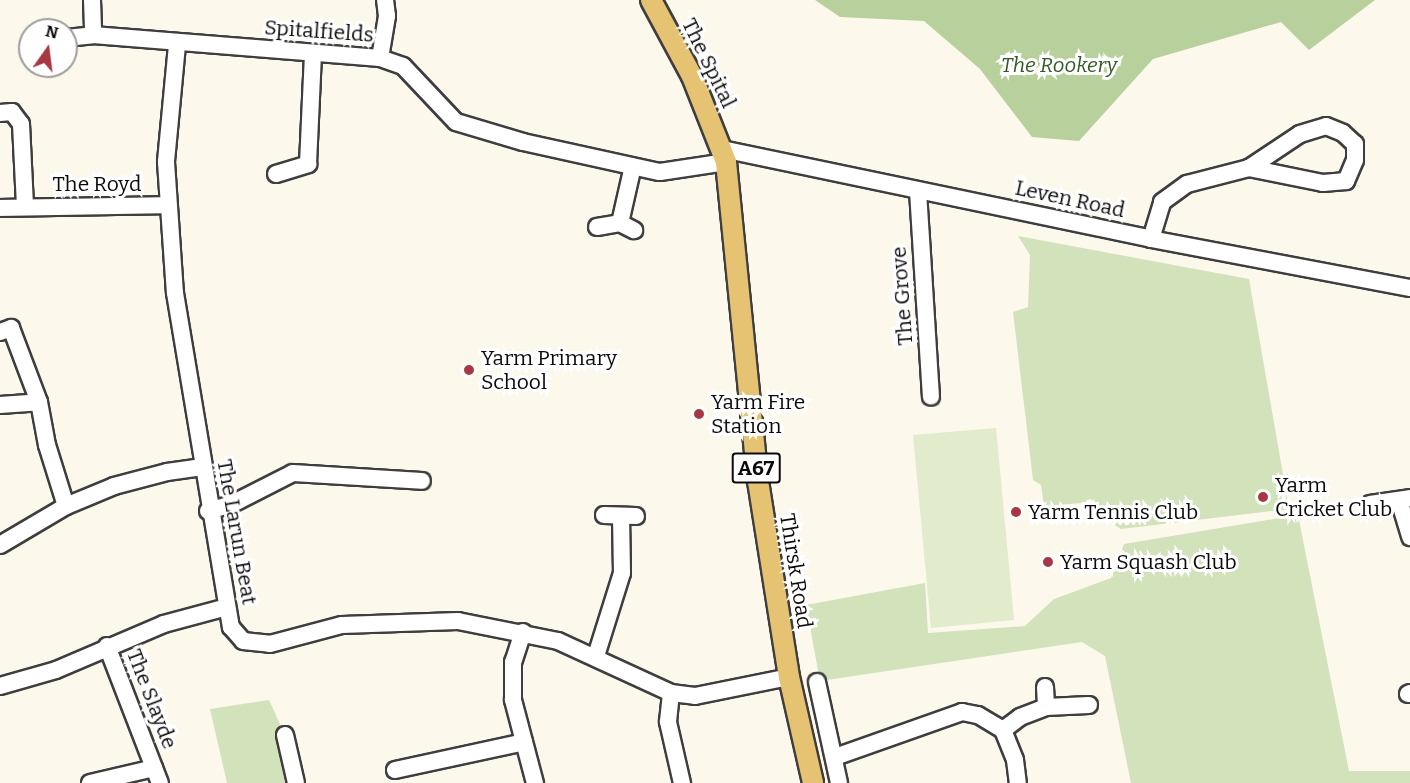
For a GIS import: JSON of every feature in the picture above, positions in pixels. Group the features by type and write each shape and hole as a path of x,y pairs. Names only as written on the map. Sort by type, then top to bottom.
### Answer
{"main road":[{"name":"The Spital","path":"651,0 692,76 724,156"},
{"name":"Thirsk Road","path":"724,156 746,393 789,677 813,783"}],"street":[{"path":"92,0 93,35"},
{"path":"380,58 387,16 385,0"},
{"name":"Spitalfields","path":"78,37 93,35 177,45 380,58 403,66 456,122 660,172 724,156"},
{"name":"The Larun Beat","path":"177,45 167,151 168,205 175,293 208,511 231,627 243,641 270,644 342,626 401,621 458,621 523,632 596,656 671,693 695,696 789,677"},
{"path":"276,174 308,164 313,54"},
{"name":"The Royd","path":"0,113 12,112 21,124 25,206"},
{"path":"1150,239 1162,202 1187,184 1250,168 1300,134 1326,126 1343,132 1355,144 1355,160 1346,181 1323,183 1250,168"},
{"name":"Leven Road","path":"724,156 918,191 1150,239 1410,288"},
{"path":"597,227 627,226 633,166"},
{"name":"The Grove","path":"918,191 931,397"},
{"name":"The Royd","path":"0,208 168,205"},
{"path":"0,332 11,328 39,402 46,445 66,506"},
{"path":"0,405 39,402"},
{"path":"0,545 66,506 114,486 167,472 203,467"},
{"path":"208,511 272,492 293,473 411,483"},
{"path":"1370,504 1404,499 1410,537"},
{"path":"596,656 622,573 620,516"},
{"name":"The Slayde","path":"0,686 56,670 107,646 164,624 227,607"},
{"path":"523,632 513,662 513,700 535,783"},
{"name":"The Slayde","path":"90,783 157,776 107,646"},
{"path":"817,682 839,783"},
{"path":"1045,687 1046,707"},
{"path":"671,693 668,722 682,783"},
{"path":"1003,730 1020,717 1046,707 1089,705"},
{"path":"835,757 962,712 978,715 1003,730 1015,760 1018,783"},
{"path":"285,735 296,783"},
{"path":"395,771 524,742"}],"green space":[{"name":"The Rookery","path":"815,0 1375,0 1309,50 1281,22 1153,59 1079,141 1032,137 980,69 924,21 840,17"},
{"path":"1018,236 1249,279 1289,509 1121,529 1081,503 1044,506 1041,485 1033,480 1013,312 1028,307 1030,255"},
{"path":"996,428 1014,620 931,628 913,435"},
{"path":"1298,515 1349,771 1410,771 1410,783 1131,783 1105,656 1082,642 820,681 806,605 925,583 928,633 1025,626 1054,599 1111,578 1124,544"},
{"path":"269,700 285,735 296,783 227,783 210,709"}],"place":[{"name":"Yarm Primary School","path":"469,370"},
{"name":"Yarm Fire Station","path":"699,414"},
{"name":"Yarm Cricket Club","path":"1263,497"},
{"name":"Yarm Tennis Club","path":"1016,512"},
{"name":"Yarm Squash Club","path":"1048,562"}]}
